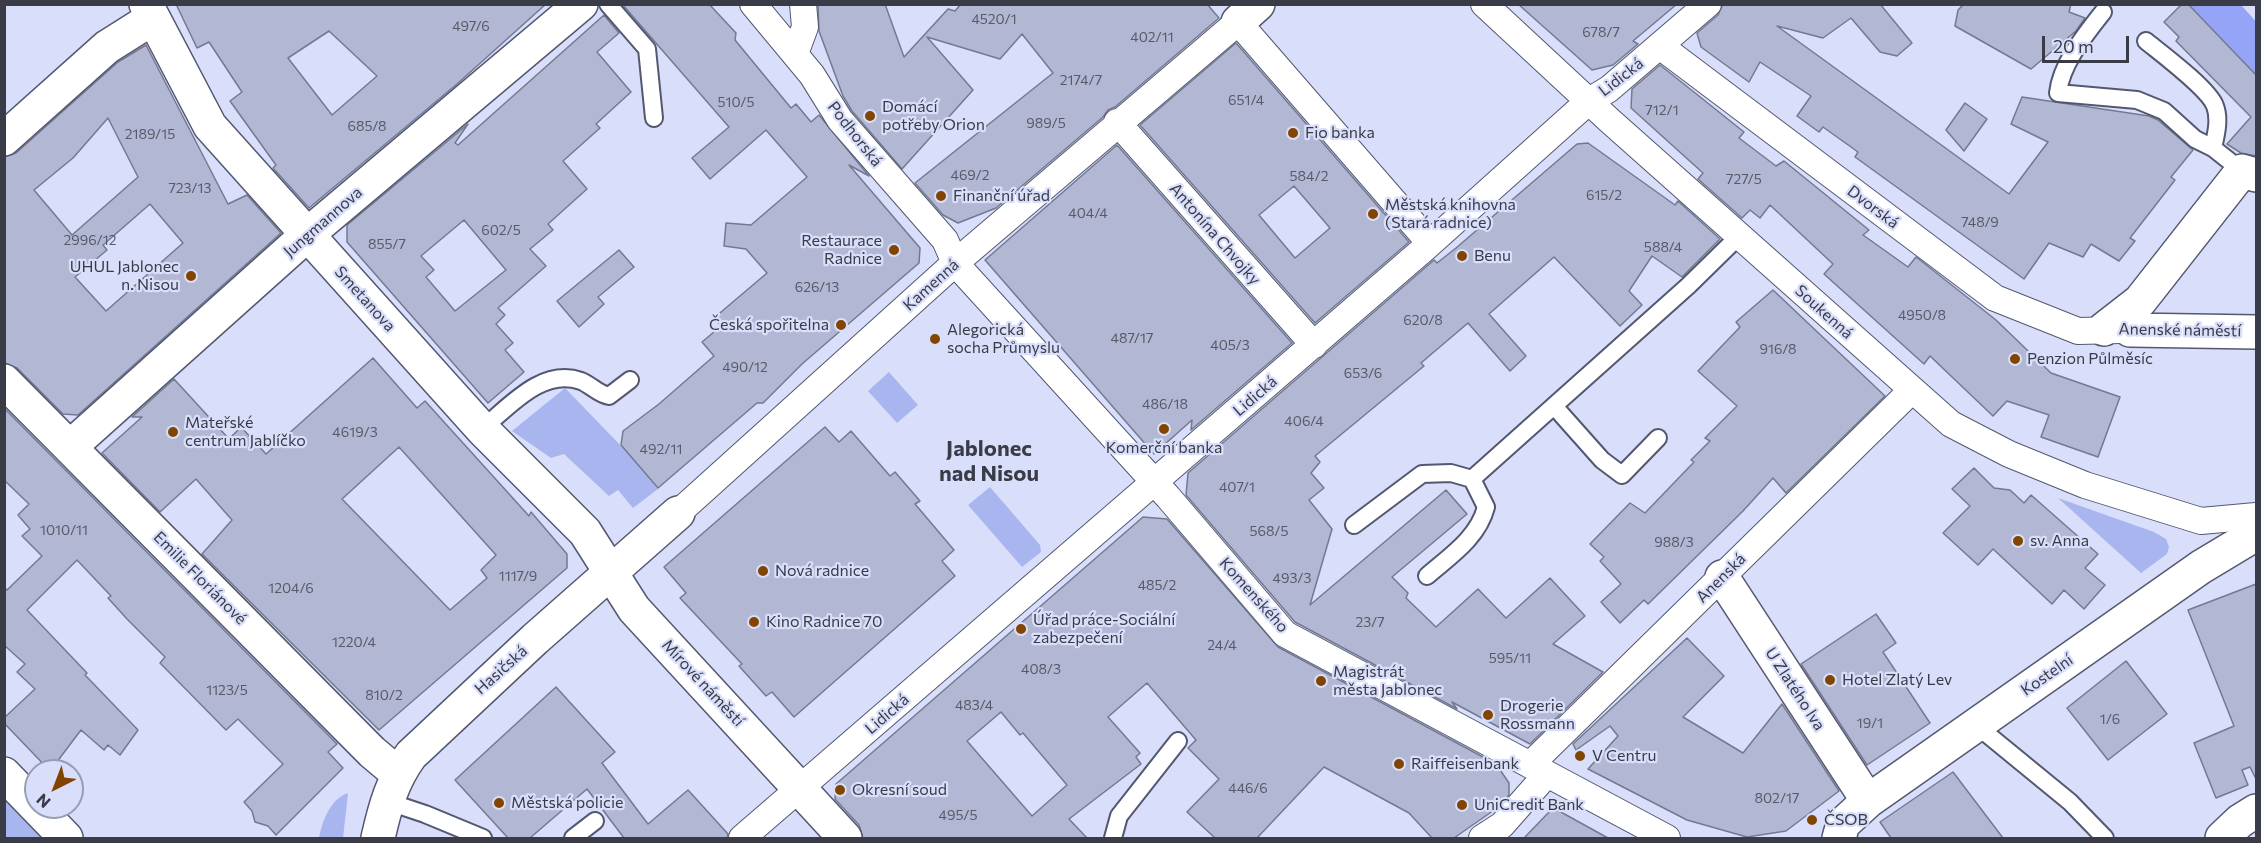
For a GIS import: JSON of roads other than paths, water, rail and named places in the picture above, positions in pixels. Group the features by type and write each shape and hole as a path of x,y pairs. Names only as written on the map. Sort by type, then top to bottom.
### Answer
{"street":[{"name":"Jungmannova","path":"70,447 308,234 581,4"},
{"name":"Podhorská","path":"753,4 813,75 840,120 945,240 955,263"},
{"path":"795,54 805,27 803,4"},
{"name":"Soukenná","path":"1484,4 1739,236 1952,424 2009,454 2085,484 2200,520 2256,516"},
{"name":"Lidická","path":"742,838 1314,345 1589,101 1609,89 1708,4"},
{"name":"Smetanova","path":"150,11 210,126 482,429 585,532 611,573"},
{"path":"4,140 150,11"},
{"path":"1248,13 1431,243"},
{"name":"Kamenná","path":"611,573 955,263 1117,122 1248,13"},
{"name":"Dvorská","path":"1660,46 1995,298 2078,331 2117,330"},
{"name":"Antonína Chvojky","path":"1117,122 1314,345"},
{"path":"2117,330 2249,173"},
{"name":"Komenského","path":"955,263 1154,483 1285,633 1667,838"},
{"name":"Anenské náměstí","path":"2117,330 2256,332"},
{"name":"Emilie Floriánové","path":"4,381 372,752 392,787"},
{"name":"Anenská","path":"1482,838 1502,825 1539,770 1722,577 1912,390"},
{"name":"Kostelní","path":"1841,831 1868,801 2201,567 2256,534"},
{"name":"Hasičská","path":"392,787 411,755 441,725 611,573"},
{"name":"Mírové náměstí","path":"611,573 634,609 845,838"},
{"name":"U Zlatého lva","path":"1722,577 1868,801"},
{"path":"4,774 24,795"},
{"path":"378,838 392,787"},
{"path":"2222,838 2240,821 2256,811"},
{"path":"48,819 66,838"}],"lane":[{"path":"608,4 647,49 654,118"},
{"path":"2103,12 2088,30 2060,79 2058,93 2137,100 2164,111 2195,139 2213,148 2249,173"},
{"path":"2146,41 2198,86 2215,105 2217,127 2213,148"},
{"path":"1472,479 1688,286 1739,236"},
{"path":"482,429 540,382 567,378 583,382 609,396 630,380"},
{"path":"1554,406 1602,460 1622,475 1658,438"},
{"path":"1354,525 1422,474 1450,473 1472,479 1486,507 1482,522 1468,541 1427,576"},
{"path":"1976,725 2070,802 2105,838"},
{"path":"1113,838 1119,816 1179,741"},
{"path":"392,787 425,814 483,838"},
{"path":"573,838 595,821"}],"waterway":[{"path":"2205,4 2256,60"}],"place":[{"name":"Domácí potřeby Orion","path":"870,116"},
{"name":"Fio banka","path":"1293,133"},
{"name":"Finanční úřad","path":"941,196"},
{"name":"Městská knihovna (Stará radnice)","path":"1373,214"},
{"name":"Restaurace Radnice","path":"894,250"},
{"name":"Benu","path":"1462,256"},
{"name":"UHUL Jablonec n. Nisou","path":"191,276"},
{"name":"Česká spořitelna","path":"841,325"},
{"name":"Alegorická socha Průmyslu","path":"935,339"},
{"name":"Penzion Půlměsíc","path":"2015,359"},
{"name":"Komerční banka","path":"1164,429"},
{"name":"Mateřské centrum Jablíčko","path":"173,432"},
{"name":"sv. Anna","path":"2018,541"},
{"name":"Nová radnice","path":"763,571"},
{"name":"Kino Radnice 70","path":"754,622"},
{"name":"Úřad práce-Sociální zabezpečení","path":"1021,629"},
{"name":"Hotel Zlatý Lev","path":"1830,680"},
{"name":"Magistrát města Jablonec","path":"1321,681"},
{"name":"Drogerie Rossmann","path":"1488,715"},
{"name":"V Centru","path":"1580,756"},
{"name":"Raiffeisenbank","path":"1399,764"},
{"name":"Okresní soud","path":"840,790"},
{"name":"Městská policie","path":"499,803"},
{"name":"UniCredit Bank","path":"1462,805"},
{"name":"ČSOB","path":"1812,820"}],"district":[{"name":"Jablonec nad Nisou","path":"989,462"}]}
